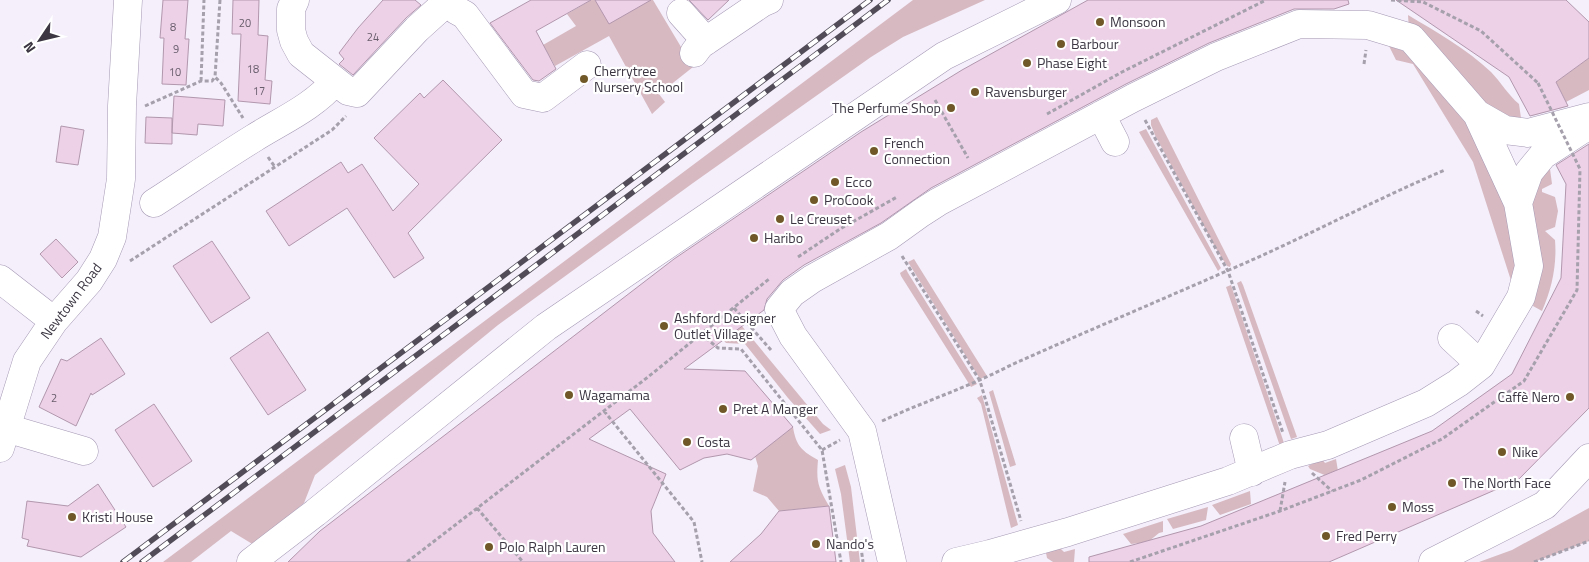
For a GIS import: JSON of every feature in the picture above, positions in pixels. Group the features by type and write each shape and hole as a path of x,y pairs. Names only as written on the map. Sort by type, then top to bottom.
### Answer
{"street":[{"name":"Newtown Road","path":"3,438 28,361 54,321 89,281 103,259 112,237 121,179 122,106 128,0"},
{"path":"295,0 291,9 291,30 301,54 346,87"},
{"path":"681,13 700,47 769,0"},
{"path":"251,562 315,513 546,327 944,56 1056,0"},
{"path":"154,203 255,137 315,101 328,90 346,87 448,1 456,10 465,15 524,94 542,98 587,65"},
{"path":"892,562 862,431 793,336 779,309 792,293 889,236 938,202 1101,114 1216,57 1298,24 1368,25 1411,38 1477,114 1518,203 1529,266 1521,297 1481,365 1458,384 1426,403 1328,445 1290,455 1252,472 1166,502 1028,543 956,562"},
{"path":"1101,114 1115,142"},
{"path":"1477,114 1505,130 1528,132 1589,117"},
{"path":"1518,203 1529,172 1543,156 1589,125"},
{"path":"0,279 54,321"},
{"path":"1452,338 1481,365"},
{"path":"3,438 84,451"},
{"path":"1244,438 1252,472"},
{"path":"1433,562 1545,505 1589,458"}],"path":[{"path":"201,81 204,0"},
{"path":"122,106 141,108 201,81 212,81 215,77 220,0"},
{"path":"1391,0 1423,2 1481,31 1538,83 1580,169"},
{"path":"1122,72 1132,98 1228,271 1290,455 1280,511"},
{"path":"215,77 221,82 255,137"},
{"path":"126,263 332,130 358,104 346,87"},
{"path":"935,100 968,158"},
{"path":"822,450 846,437 948,392 980,381 1228,271 1352,214 1397,191 1446,170"},
{"path":"840,229 850,231"},
{"path":"889,236 980,381 1028,543"},
{"path":"734,308 771,351"},
{"path":"701,334 718,348 741,349 822,450 841,562"},
{"path":"604,411 694,522 702,562"},
{"path":"477,508 523,562"},
{"path":"859,533 863,562"},
{"path":"1534,562 1589,541"}],"shaded area":[{"path":"591,0 653,0 693,67 659,94 665,102 652,114 609,36 555,66 543,45 576,26 567,14"},
{"path":"913,0 985,0 903,37 871,57 693,183 498,325 315,475 304,503 254,545 231,531 191,562 163,562"},
{"path":"1408,15 1462,49 1491,72 1519,104 1522,125 1483,109 1409,31"},
{"path":"1389,46 1410,53 1419,60 1490,153 1518,241 1515,293 1473,162 1413,64 1396,60"},
{"path":"1589,58 1589,90 1566,102 1556,82"},
{"path":"1157,117 1231,264 1230,267 1227,266 1215,247 1155,135 1151,120"},
{"path":"1146,129 1221,268 1218,271 1139,132"},
{"path":"1547,163 1550,169 1552,184 1542,189 1542,192 1555,197 1558,211 1555,227 1545,231 1555,240 1555,258 1549,294 1542,311 1533,306 1536,290 1528,221 1533,182"},
{"path":"914,259 987,376 980,379 908,262"},
{"path":"906,269 977,384 971,387 901,276 900,273"},
{"path":"1241,281 1297,437 1291,439 1237,283"},
{"path":"1231,285 1285,446 1282,452 1226,287"},
{"path":"736,319 823,424 831,430 820,434 788,398 745,344 726,343 717,333"},
{"path":"993,390 1016,465 1010,467 989,392"},
{"path":"982,395 1018,525 1011,528 981,404 977,398"},
{"path":"793,427 796,439 801,447 818,460 817,474 819,484 829,506 779,511 767,497 753,491 758,466 755,456"},
{"path":"1322,459 1325,463 1336,459 1338,471 1327,476 1310,469 1308,466"},
{"path":"845,465 851,487 860,562 850,562 841,494 835,469"},
{"path":"1250,491 1251,504 1220,515 1212,505"},
{"path":"1208,507 1206,520 1173,529 1167,519"},
{"path":"1589,508 1589,541 1534,562 1479,562 1512,550"},
{"path":"1163,521 1163,532 1148,542 1131,544 1123,534"},
{"path":"1060,548 1064,552 1075,549 1074,562 1053,562 1047,558 1046,553"}],"building":[{"path":"163,0 188,0 185,39 189,39 186,85 162,84 164,38 160,38"},
{"path":"233,0 259,0 258,35 268,36 265,80 272,81 270,104 238,101 241,34 232,34"},
{"path":"383,0 415,0 421,5 406,18 353,75 339,64 344,59 339,53"},
{"path":"531,0 591,0 536,31 556,69 539,81 533,80 490,23"},
{"path":"595,0 651,0 609,24"},
{"path":"689,0 729,0 708,20"},
{"name":"Ashford Designer Outlet Village","path":"1088,0 1348,0 1349,4 1334,9 1294,9 1209,43 1126,84 931,188 881,223 804,265 783,280 767,299 764,310 684,369 745,371 793,427 751,460 727,454 704,458 680,470 630,409 589,439 666,474 651,511 653,533 675,562 288,562 320,531 674,259 861,132 962,70"},
{"path":"1396,0 1566,0 1589,22 1589,58 1556,82 1568,106 1530,116 1509,77"},
{"path":"443,80 502,140 408,233 424,258 394,278 347,208 289,246 266,211 341,162 348,173 362,164 393,211 419,184 374,138 420,93 424,98"},
{"path":"174,96 225,100 223,126 198,124 197,135 172,133"},
{"path":"146,117 172,118 172,144 145,143"},
{"path":"61,126 84,130 78,165 56,162"},
{"path":"1589,144 1589,408 1518,480 1329,562 1089,562 1089,557 1201,526 1432,431 1512,374 1561,278 1566,184 1556,165"},
{"path":"56,239 78,262 62,278 40,254"},
{"path":"212,241 250,298 211,323 173,266"},
{"path":"268,332 306,390 268,415 230,358"},
{"path":"101,338 125,374 92,395 91,393 76,426 39,407 61,359 67,361"},
{"path":"154,404 192,461 153,487 115,430"},
{"name":"Kristi House","path":"98,484 126,527 81,557 27,546 29,540 22,538 27,501 68,506"},
{"path":"829,506 836,562 730,562 761,534 779,511"}],"railway":[{"path":"123,562 870,0"},
{"path":"142,562 888,0"}],"place":[{"name":"Monsoon","path":"1100,22"},
{"name":"Barbour","path":"1061,44"},
{"name":"Phase Eight","path":"1027,63"},
{"name":"Cherrytree Nursery School","path":"584,79"},
{"name":"Ravensburger","path":"975,92"},
{"name":"The Perfume Shop","path":"951,108"},
{"name":"French Connection","path":"874,151"},
{"name":"Ecco","path":"835,182"},
{"name":"ProCook","path":"814,200"},
{"name":"Le Creuset","path":"780,219"},
{"name":"Haribo","path":"754,238"},
{"name":"Ashford Designer Outlet Village","path":"664,326"},
{"name":"Wagamama","path":"569,395"},
{"name":"Caffè Nero","path":"1570,397"},
{"name":"Pret A Manger","path":"723,409"},
{"name":"Costa","path":"687,442"},
{"name":"Nike","path":"1502,452"},
{"name":"The North Face","path":"1452,483"},
{"name":"Moss","path":"1392,507"},
{"name":"Kristi House","path":"72,517"},
{"name":"Fred Perry","path":"1326,536"},
{"name":"Nando's","path":"816,544"},
{"name":"Polo Ralph Lauren","path":"489,547"}]}
